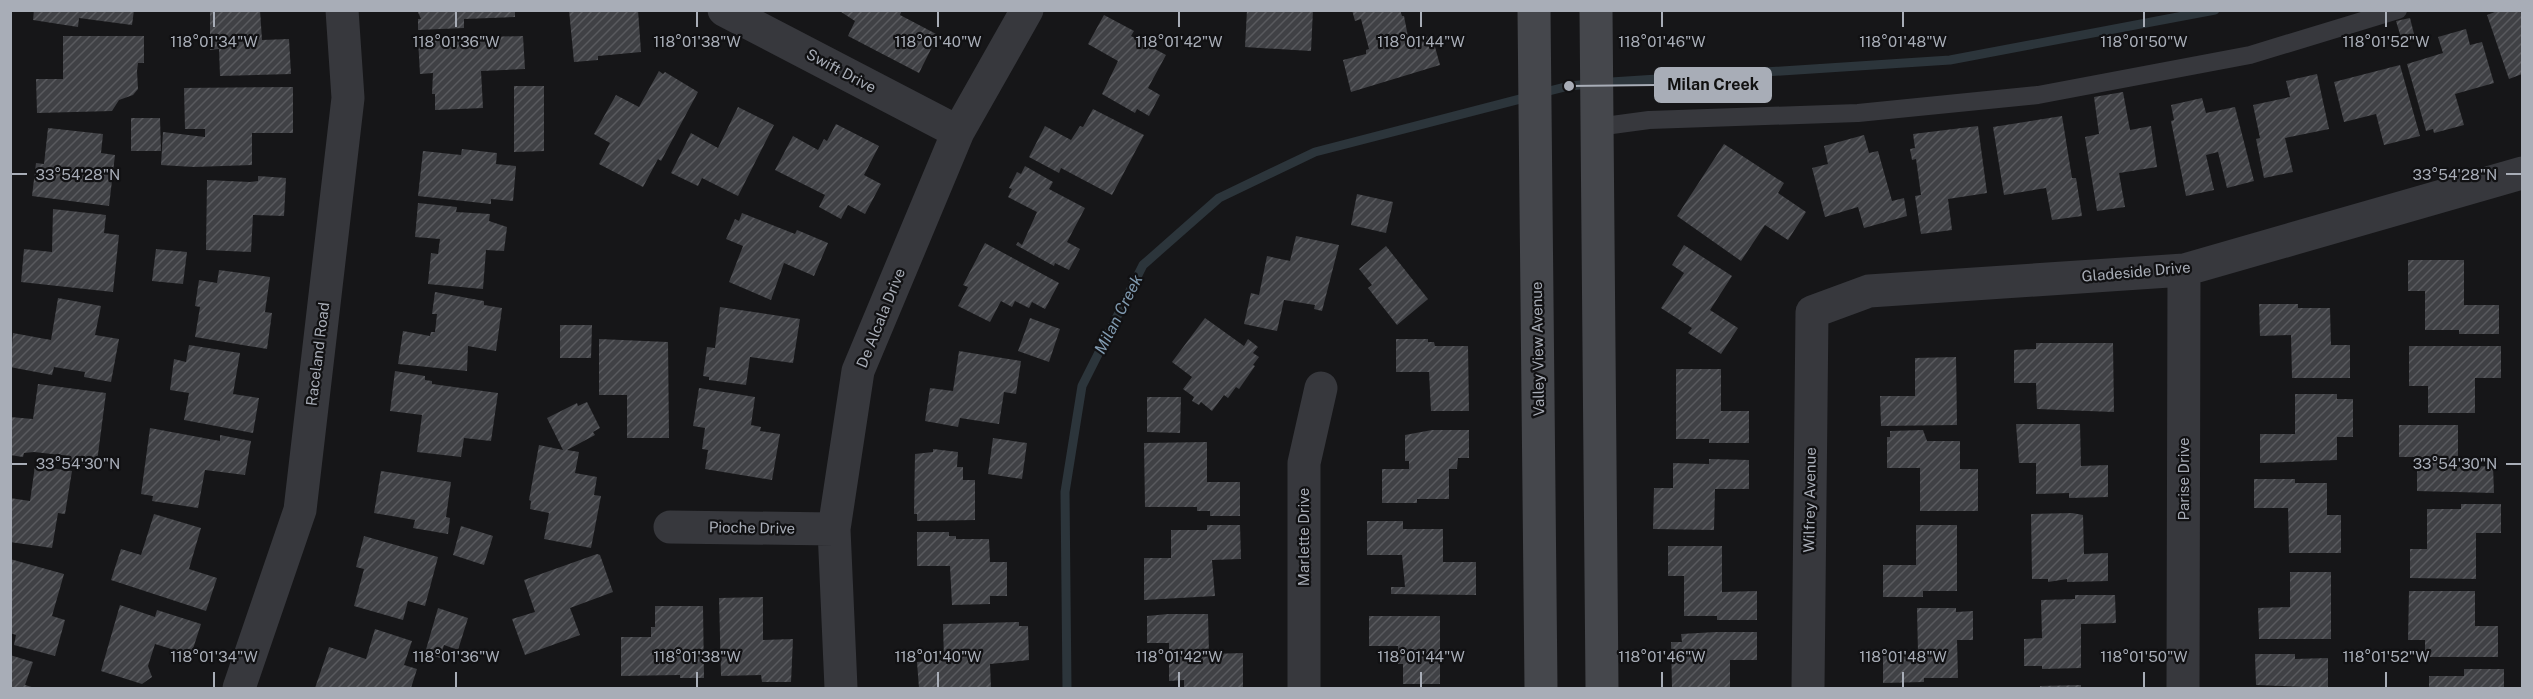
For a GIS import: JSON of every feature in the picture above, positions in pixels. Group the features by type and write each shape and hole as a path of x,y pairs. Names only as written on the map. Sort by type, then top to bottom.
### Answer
{"main road":[{"name":"Valley View Avenue","path":"1534,10 1541,688"},
{"path":"1596,10 1602,688"}],"street":[{"name":"Raceland Road","path":"238,688 300,510 348,98 342,10"},
{"name":"Swift Drive","path":"724,10 958,132"},
{"name":"De Alcala Drive","path":"842,688 834,529 858,371 958,132 1027,10"},
{"name":"Gladeside Drive","path":"1812,312 1869,291 2184,270 2523,173"},
{"name":"Parise Drive","path":"2183,688 2184,270"},
{"name":"Wilfrey Avenue","path":"1808,688 1812,312"},
{"name":"Marlette Drive","path":"1304,688 1304,463 1321,388"},
{"name":"Pioche Drive","path":"670,527 834,529"}],"lane":[{"path":"1597,127 1649,120 1858,113 2038,95 2250,55 2398,10"}],"building":[{"path":"34,10 134,10 132,25 79,18 78,27 33,20"},
{"path":"210,10 260,10 262,40 289,39 291,74 220,76 219,49 210,50"},
{"path":"417,10 515,10 515,17 464,19 464,28 418,30 418,19 421,19"},
{"path":"569,10 638,10 641,52 598,56 598,60 574,62"},
{"path":"838,10 902,10 900,15 938,35 919,73 848,36 855,21"},
{"path":"1247,10 1313,10 1311,51 1245,47"},
{"path":"1352,10 1400,10 1404,16 1409,42 1413,39 1432,36 1440,65 1351,92 1343,60 1366,54 1366,50 1369,49 1361,19 1355,21"},
{"path":"2500,10 2520,10 2522,17 2522,74 2509,79 2487,15"},
{"path":"1104,15 1134,31 1131,36 1166,55 1148,88 1160,95 1149,116 1137,109 1135,113 1102,94 1118,61 1088,44"},
{"path":"2410,18 2415,38 2402,41 2396,21"},
{"path":"2466,29 2470,45 2482,42 2494,83 2455,94 2464,125 2434,133 2433,129 2426,131 2407,64 2443,53 2438,37"},
{"path":"63,36 144,36 144,63 138,63 138,89 133,95 119,100 112,111 37,113 36,79 63,79"},
{"path":"523,36 525,69 481,71 483,108 435,110 435,94 432,94 433,73 420,74 418,39"},
{"path":"2400,65 2420,136 2384,145 2376,114 2344,122 2334,82"},
{"path":"659,71 663,74 665,72 698,92 661,161 658,159 643,187 599,164 610,143 594,134 616,95 639,107"},
{"path":"2317,74 2329,129 2285,138 2293,172 2264,178 2256,139 2260,138 2253,105 2290,97 2286,81"},
{"path":"514,86 544,86 544,151 514,152"},
{"path":"293,87 293,133 252,133 252,165 194,167 161,165 163,132 205,137 205,129 185,129 184,88"},
{"path":"2123,92 2130,130 2151,126 2157,167 2119,173 2125,207 2097,211 2085,137 2099,134 2094,97"},
{"path":"2202,98 2206,113 2235,107 2254,181 2227,188 2218,152 2206,155 2214,190 2186,196 2171,121 2174,120 2171,105"},
{"path":"738,107 774,125 738,196 702,178 698,186 671,173 691,133 718,148"},
{"path":"1093,109 1144,135 1112,195 1061,168 1059,173 1029,157 1045,126 1071,140 1080,126 1083,127"},
{"path":"2062,116 2072,178 2076,178 2082,216 2052,220 2046,188 2004,195 1993,127"},
{"path":"131,118 160,118 161,151 131,151"},
{"path":"836,124 879,146 864,175 881,184 865,214 848,205 841,219 819,207 825,195 775,170 793,136 818,150 824,139 827,141"},
{"path":"1978,126 1987,193 1948,199 1952,230 1921,234 1915,196 1921,195 1916,159 1912,160 1910,149 1915,148 1913,134"},
{"path":"48,128 103,134 101,153 115,155 109,206 32,196 36,163 44,164"},
{"path":"1864,135 1869,153 1878,151 1892,201 1904,198 1907,216 1864,228 1858,207 1825,217 1812,168 1828,164 1824,146"},
{"path":"1724,144 1784,183 1778,193 1806,212 1788,240 1765,225 1741,261 1677,216"},
{"path":"462,149 497,153 496,164 516,166 513,201 491,199 491,204 418,196 423,151 461,155"},
{"path":"1025,166 1053,182 1049,189 1085,208 1067,242 1080,249 1069,270 1055,263 1054,266 1016,245 1018,242 1022,245 1037,212 1008,197 1012,189 1009,188 1017,172 1021,174"},
{"path":"258,176 286,178 284,216 253,215 251,252 206,250 207,180 250,182 258,181"},
{"path":"1357,194 1393,202 1386,233 1351,225"},
{"path":"418,203 457,207 456,212 490,214 489,221 507,227 504,251 486,250 483,289 428,284 431,253 438,254 440,239 415,237"},
{"path":"53,209 106,215 104,233 119,235 113,292 21,282 24,249 52,252"},
{"path":"742,213 795,234 797,230 828,243 814,276 784,263 771,300 729,282 743,246 726,239 735,219 739,221"},
{"path":"1296,236 1339,245 1322,311 1314,309 1315,305 1284,300 1277,331 1244,324 1251,293 1259,295 1267,256 1290,261"},
{"path":"985,243 1059,283 1045,309 1032,302 1029,308 1015,301 1012,307 1001,301 990,322 958,306 968,287 963,285"},
{"path":"1684,245 1732,276 1710,310 1738,328 1721,354 1688,333 1692,328 1661,308 1684,273 1672,265"},
{"path":"1386,246 1428,299 1397,325 1368,288 1372,285 1359,269"},
{"path":"156,249 187,252 183,284 152,281"},
{"path":"2408,260 2464,260 2464,305 2499,305 2499,334 2459,334 2459,330 2425,330 2425,291 2408,291"},
{"path":"219,270 270,277 265,312 272,313 267,349 195,337 200,307 195,306 199,280 217,283"},
{"path":"435,292 484,301 484,305 502,308 496,351 468,346 467,371 398,364 403,331 430,336 431,332 435,332 437,314 432,314"},
{"path":"58,298 101,306 95,335 119,339 111,382 84,377 85,372 54,367 52,375 10,367 13,333 51,340"},
{"path":"2259,304 2298,304 2298,308 2330,308 2331,345 2350,345 2350,378 2292,378 2291,335 2260,336"},
{"path":"720,307 800,319 793,363 750,357 746,385 709,380 709,377 703,376 707,347 715,348"},
{"path":"1030,318 1060,329 1049,362 1018,351"},
{"path":"1205,318 1244,346 1248,339 1258,347 1253,353 1259,357 1239,389 1236,387 1228,398 1224,395 1212,411 1201,402 1199,405 1192,401 1194,397 1183,389 1192,377 1172,362"},
{"path":"560,325 592,325 591,358 560,358"},
{"path":"599,339 668,342 669,438 627,438 627,395 599,395"},
{"path":"1396,339 1428,339 1428,342 1434,342 1435,346 1468,346 1469,411 1431,411 1429,372 1396,372"},
{"path":"2036,343 2113,343 2114,412 2037,409 2036,383 2014,383 2014,350 2036,349"},
{"path":"189,345 240,353 233,394 259,398 253,433 184,420 189,393 170,390 174,359 186,362"},
{"path":"2409,346 2501,346 2501,378 2475,378 2475,413 2428,413 2428,386 2409,386"},
{"path":"959,351 1021,361 1016,394 1004,392 999,424 960,418 958,427 925,421 930,388 953,391"},
{"path":"1956,357 1957,425 1881,426 1880,396 1915,396 1915,358"},
{"path":"1676,369 1721,369 1721,411 1749,411 1749,443 1709,443 1709,439 1676,439"},
{"path":"395,371 425,376 425,380 432,381 432,384 498,393 491,441 464,438 461,457 417,452 422,415 390,411"},
{"path":"38,384 106,393 97,462 93,461 92,465 70,462 70,456 34,452 24,453 23,457 10,455 10,417 33,419"},
{"path":"699,388 755,397 751,425 761,427 760,431 780,434 772,480 705,469 708,450 702,449 705,428 693,426"},
{"path":"2295,394 2337,394 2337,399 2353,399 2353,437 2337,437 2337,460 2260,463 2260,434 2295,434"},
{"path":"1147,397 1181,397 1180,433 1147,432"},
{"path":"587,402 600,428 593,432 595,435 567,450 579,452 575,473 597,477 594,495 601,496 591,548 544,539 549,513 530,509 531,501 529,500 539,445 563,450 547,418 577,403 578,406"},
{"path":"2016,424 2080,424 2081,466 2108,465 2108,497 2069,498 2069,493 2036,494 2036,463 2019,463"},
{"path":"2399,425 2458,425 2458,467 2493,466 2494,493 2417,491 2417,457 2399,457"},
{"path":"150,428 220,441 220,435 251,441 245,475 205,470 198,508 152,501 153,496 141,494"},
{"path":"1432,430 1469,430 1469,458 1458,458 1457,469 1449,469 1449,499 1417,499 1417,503 1382,503 1382,469 1409,469 1409,461 1405,461 1405,435"},
{"path":"1923,430 1927,441 1960,441 1960,469 1978,469 1978,511 1920,511 1920,468 1887,468 1887,437 1890,437 1890,431"},
{"path":"993,438 1027,443 1022,479 988,474"},
{"path":"1207,442 1207,482 1240,482 1240,516 1210,516 1210,511 1197,511 1197,507 1145,507 1144,443"},
{"path":"933,449 958,452 957,467 963,467 963,480 975,480 975,520 917,521 917,514 914,514 915,454 933,452"},
{"path":"1709,459 1749,460 1749,489 1715,489 1714,530 1653,529 1654,488 1673,488 1673,463 1709,464"},
{"path":"35,466 72,471 65,514 58,513 52,548 10,542 10,498 30,501"},
{"path":"381,471 451,482 446,517 450,518 448,534 413,528 415,520 374,513"},
{"path":"2254,479 2295,479 2295,483 2327,483 2327,515 2341,515 2341,553 2289,553 2288,508 2254,508"},
{"path":"2461,504 2501,504 2501,533 2476,533 2476,579 2410,578 2410,549 2427,549 2427,509 2461,509"},
{"path":"154,514 201,528 189,569 217,578 206,611 111,580 121,549 141,555"},
{"path":"2031,514 2083,515 2084,554 2108,553 2108,581 2067,582 2067,579 2048,582 2048,579 2032,579"},
{"path":"1367,521 1403,521 1403,529 1443,529 1443,562 1476,562 1476,595 1391,594 1391,587 1405,587 1402,555 1367,555"},
{"path":"1207,525 1240,525 1241,559 1212,560 1215,596 1144,600 1144,558 1171,558 1171,530 1207,530"},
{"path":"1916,525 1957,525 1957,591 1923,591 1923,597 1883,597 1883,565 1916,565"},
{"path":"461,526 493,536 484,565 453,555"},
{"path":"917,532 949,532 949,536 956,536 956,539 989,539 990,562 1007,562 1007,596 990,596 990,604 952,605 950,566 917,566"},
{"path":"364,536 438,557 425,606 408,601 403,620 354,606 364,569 356,567"},
{"path":"1668,546 1722,546 1722,592 1757,591 1757,620 1717,620 1717,616 1684,616 1684,576 1668,576"},
{"path":"597,554 600,555 613,592 570,608 580,635 525,655 512,619 535,612 524,580"},
{"path":"10,559 64,574 52,616 65,620 55,656 14,645 16,635 10,633"},
{"path":"2290,572 2331,572 2331,639 2259,639 2258,608 2290,607"},
{"path":"2409,591 2475,591 2475,626 2498,626 2498,657 2425,657 2425,640 2408,640"},
{"path":"2075,595 2115,595 2116,623 2081,624 2081,668 2042,669 2042,666 2024,666 2024,639 2042,638 2041,600 2075,599"},
{"path":"763,597 763,640 793,639 791,682 762,682 761,675 721,676 719,598"},
{"path":"120,605 155,617 157,610 201,624 191,655 155,644 148,666 152,677 142,684 101,671"},
{"path":"655,606 703,606 704,678 680,678 680,675 621,676 621,637 651,637 651,627 655,627"},
{"path":"438,608 468,618 458,650 444,645 440,658 425,653"},
{"path":"1917,608 1956,608 1956,612 1973,611 1973,640 1957,640 1958,678 1924,678 1924,682 1883,683 1883,654 1918,653"},
{"path":"1208,614 1209,654 1243,653 1243,687 1184,688 1184,680 1169,681 1169,643 1147,643 1147,616"},
{"path":"1369,616 1440,616 1440,684 1403,684 1403,664 1398,664 1398,646 1369,646"},
{"path":"1019,622 1019,626 1028,626 1029,660 990,664 991,688 919,688 917,662 944,660 943,624"},
{"path":"375,629 412,641 404,665 417,669 411,688 315,688 329,647 366,659"},
{"path":"1757,632 1757,660 1730,660 1730,688 1672,688 1671,642 1682,642 1681,634"},
{"path":"2255,654 2295,654 2295,659 2328,658 2328,688 2256,685"},
{"path":"10,655 33,662 25,685 35,688 10,688"},
{"path":"2464,669 2504,669 2504,688 2429,688 2429,676 2464,676"},
{"path":"2081,685 2081,688 2040,688 2040,686"}],"waterway":[{"name":"Milan Creek","path":"1541,93 1569,86 1611,82 1950,60 2215,10"},
{"name":"Milan Creek","path":"1067,688 1065,492 1082,386 1143,265 1219,198 1315,152 1528,97"}],"place":[{"name":"Milan Creek","path":"1569,86"}]}
